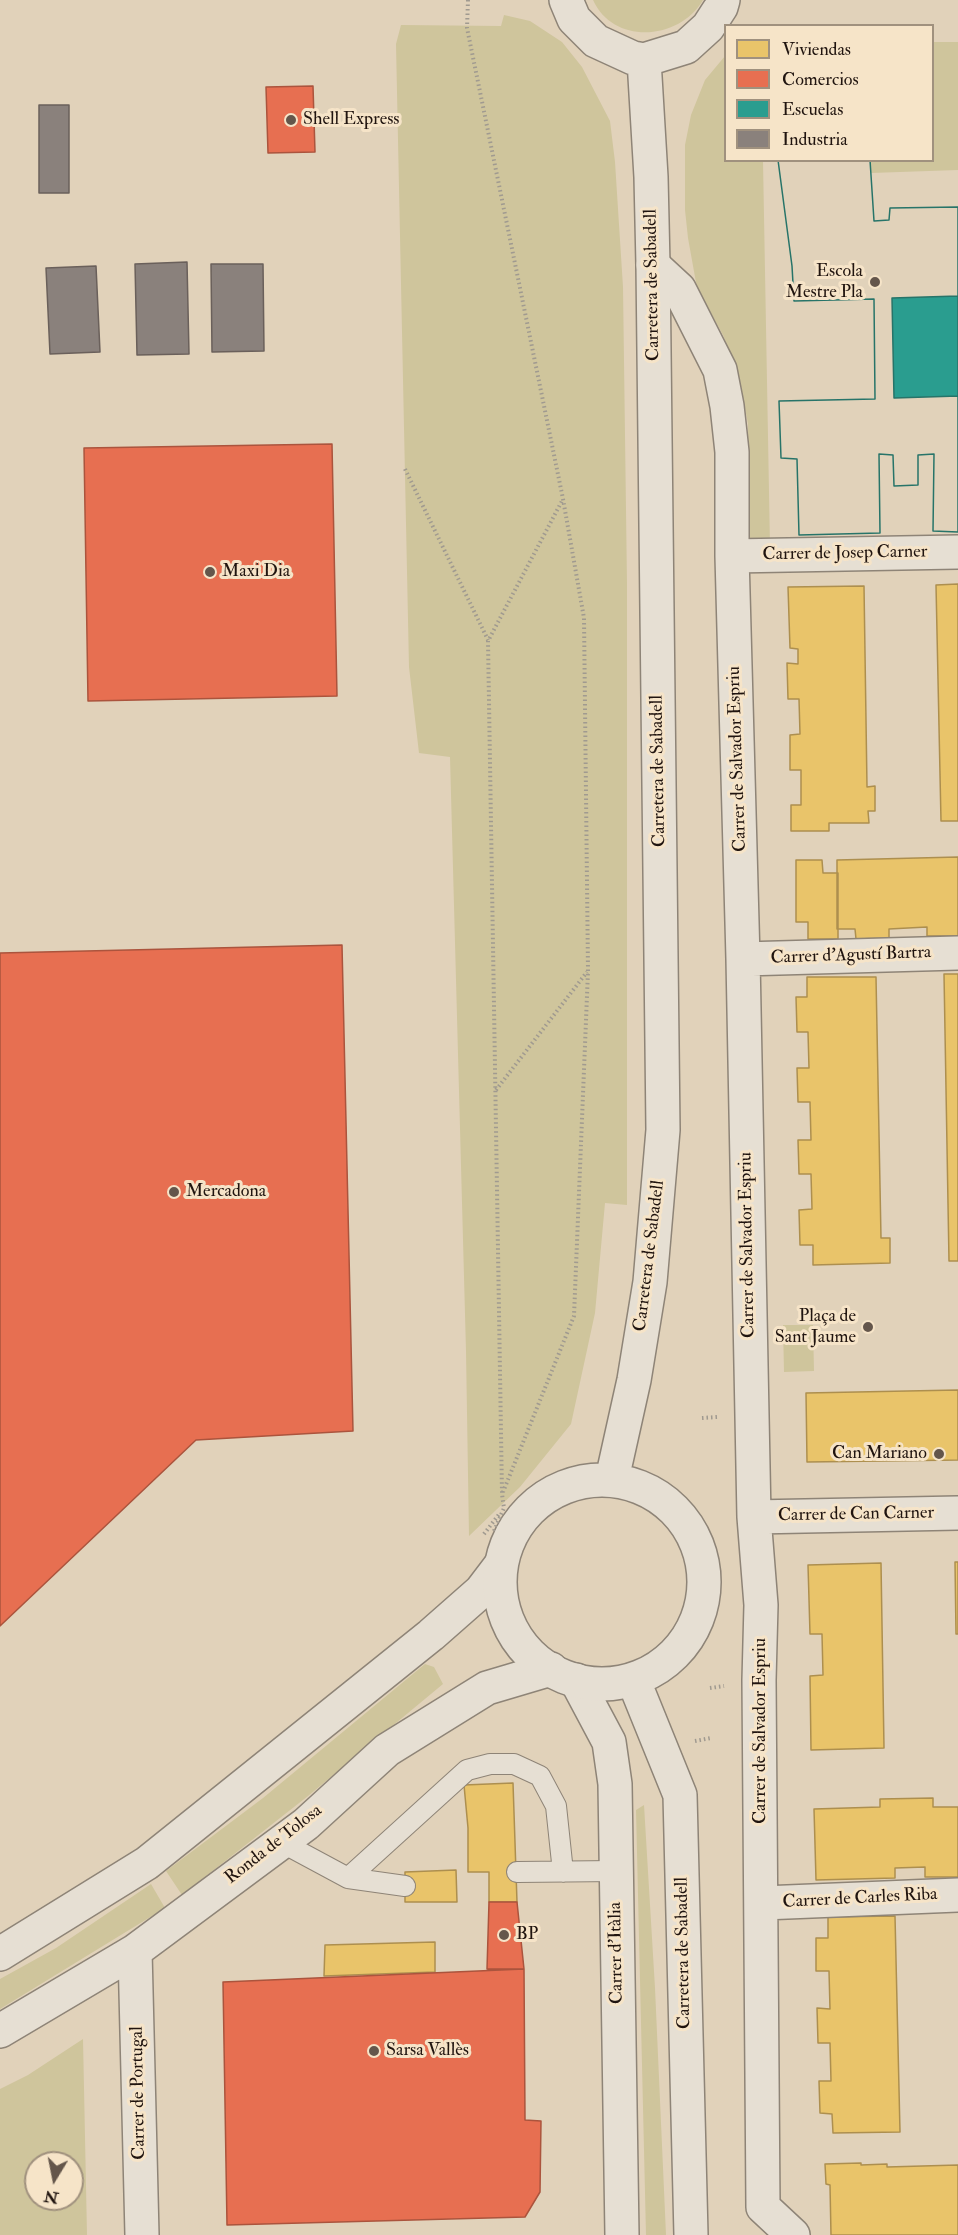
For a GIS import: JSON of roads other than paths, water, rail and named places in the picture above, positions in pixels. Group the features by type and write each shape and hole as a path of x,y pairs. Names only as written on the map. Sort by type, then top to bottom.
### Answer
{"street":[{"path":"566,0 574,19 596,41 633,58 644,60 686,47 708,27 723,0"},
{"name":"Carretera de Sabadell","path":"612,1479 634,1380 650,1282 663,1130 653,265 651,177 644,60"},
{"name":"Carrer de Salvador Espriu","path":"653,265 678,289 720,370 728,406 732,452 732,556 754,1517 761,1605 759,1680 763,1903 763,2207 793,2235"},
{"name":"Carrer de Josep Carner","path":"732,556 958,552"},
{"name":"Carrer d'Agustí Bartra","path":"743,959 958,953"},
{"path":"0,1954 147,1863 431,1635 481,1591 500,1566 511,1534 531,1507 559,1488 592,1480 612,1479 657,1495 682,1518 699,1547 705,1580 700,1614 684,1644 659,1667 633,1679 595,1684 563,1675 533,1659 512,1632 501,1600 500,1566"},
{"name":"Carrer de Can Carner","path":"754,1517 958,1513"},
{"name":"Ronda de Tolosa","path":"0,2031 135,1952 306,1824 387,1750 487,1688 563,1675"},
{"name":"Carrer d'Itàlia","path":"563,1675 609,1742 615,1785 622,2235"},
{"name":"Carretera de Sabadell","path":"633,1679 680,1795 691,2235"},
{"name":"Carrer de Carles Riba","path":"763,1903 958,1895"},
{"name":"Carrer de Portugal","path":"135,1952 142,2235"}],"lane":[{"path":"348,1878 467,1770 490,1764 514,1764 540,1776 556,1806 563,1872"},
{"path":"281,1842 348,1878 405,1886"},
{"path":"517,1872 616,1871"}],"place":[{"name":"Shell Express","path":"291,120"},
{"name":"Escola Mestre Pla","path":"875,282"},
{"name":"Maxi Dia","path":"210,572"},
{"name":"Mercadona","path":"174,1192"},
{"name":"Plaça de Sant Jaume","path":"868,1327"},
{"name":"Can Mariano","path":"939,1454"},
{"name":"BP","path":"504,1935"},
{"name":"Sarsa Vallès","path":"374,2051"}]}
